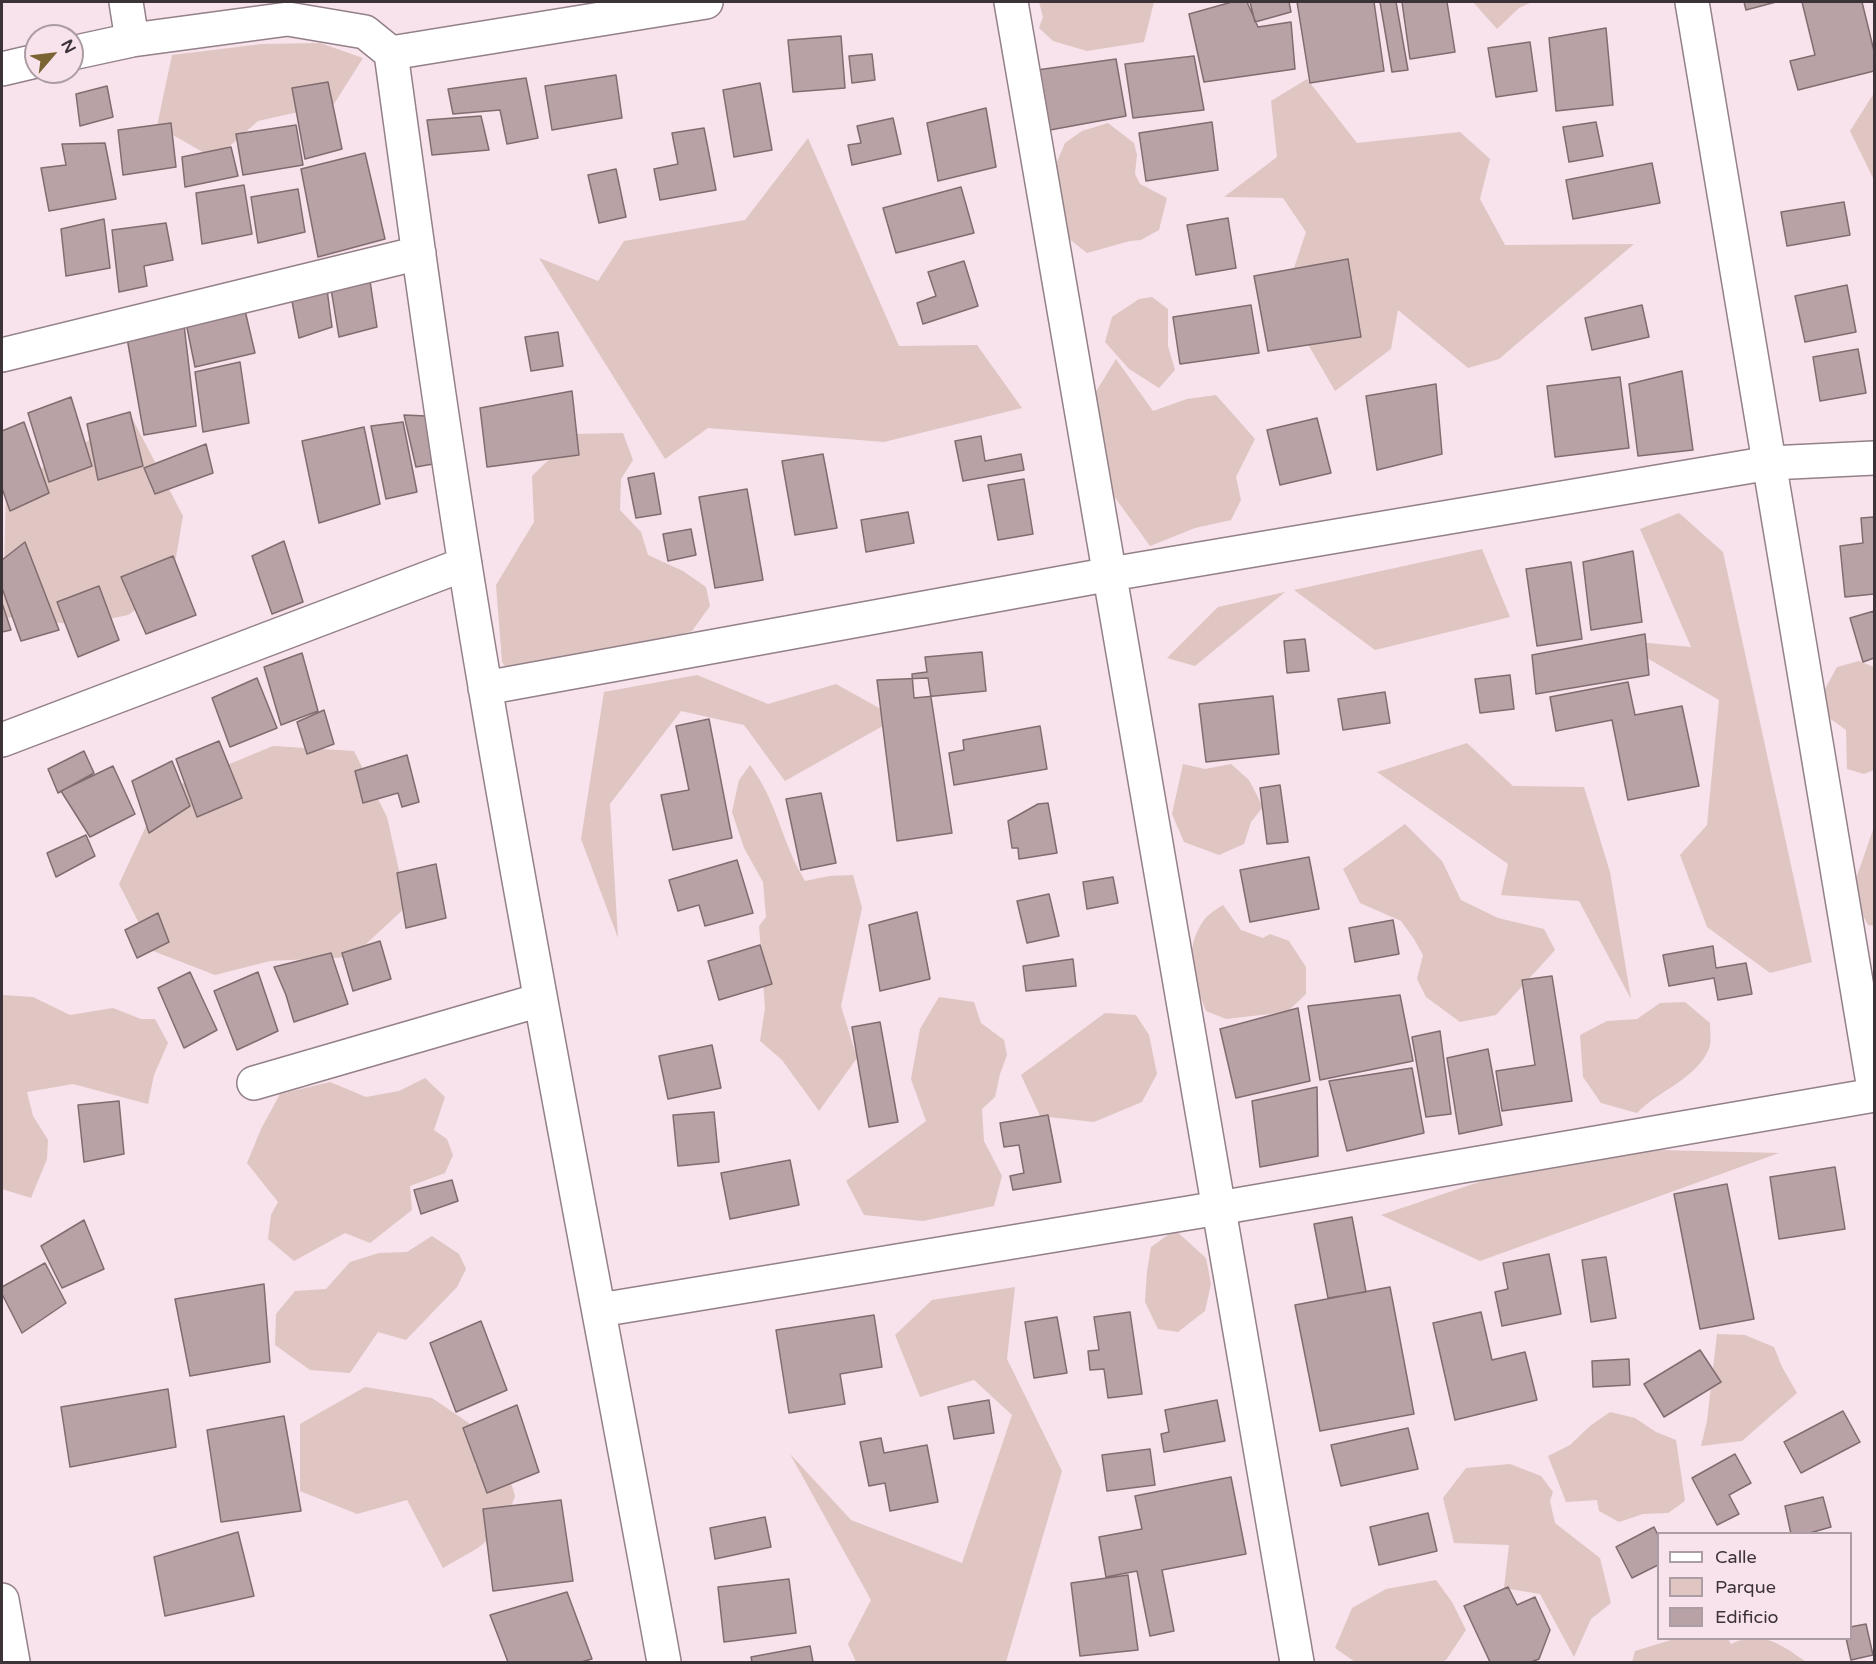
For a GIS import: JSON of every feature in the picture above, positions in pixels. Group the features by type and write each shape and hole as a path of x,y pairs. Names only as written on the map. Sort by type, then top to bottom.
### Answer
{"street":[{"path":"126,2 132,40"},
{"path":"391,54 706,2"},
{"path":"1011,2 1297,1662"},
{"path":"1692,2 1770,463 1869,1019 1875,1089"},
{"path":"84,50 132,40 288,19 365,32 391,54 418,253 485,688 540,1000 600,1310 664,1662"},
{"path":"2,69 24,64"},
{"path":"2,355 418,253"},
{"path":"485,688 1110,574 1770,463 1875,458"},
{"path":"2,740 465,564"},
{"path":"254,1083 540,1000"},
{"path":"600,1310 1219,1208 1875,1095"},
{"path":"2,1600 13,1662"}],"green space":[{"path":"1039,2 1154,2 1144,42 1087,51 1053,41 1039,28 1043,17"},
{"path":"1473,2 1532,2 1519,8 1497,29"},
{"path":"320,43 363,58 334,104 258,121 215,159 157,126 172,55 262,44"},
{"path":"1307,79 1357,143 1460,132 1490,159 1480,199 1505,245 1634,244 1499,359 1468,368 1398,310 1391,349 1335,391 1283,301 1306,232 1283,198 1224,197 1277,157 1271,101"},
{"path":"1874,93 1874,180 1850,131"},
{"path":"1108,123 1134,143 1137,155 1135,174 1140,184 1167,198 1159,230 1141,240 1087,253 1068,238 1056,164 1065,143 1082,131"},
{"path":"808,138 899,346 977,345 1022,408 884,442 708,428 665,459 539,258 598,281 624,241 745,220"},
{"path":"1152,297 1168,309 1168,346 1175,370 1159,388 1129,369 1105,342 1112,317 1139,299"},
{"path":"1116,359 1153,411 1187,399 1216,395 1255,439 1236,477 1241,500 1231,520 1195,528 1150,546 1111,492 1092,398"},
{"path":"131,416 183,516 171,586 128,615 81,625 3,617 6,489"},
{"path":"623,433 633,460 621,479 620,510 641,532 648,555 683,571 706,587 710,606 692,631 519,687 502,662 496,585 534,522 532,476 575,434"},
{"path":"1679,513 1723,552 1812,962 1770,973 1707,927 1680,855 1707,825 1719,700 1616,640 1691,647 1640,529"},
{"path":"1482,549 1510,617 1375,650 1294,590"},
{"path":"1285,592 1195,666 1167,658 1218,607"},
{"path":"1859,661 1874,667 1874,770 1864,774 1847,769 1846,730 1825,715 1825,689 1837,667"},
{"path":"697,675 768,704 836,684 897,718 785,781 744,725 681,711 610,804 618,938 581,839 604,692"},
{"path":"1467,743 1513,786 1584,787 1610,872 1631,999 1579,901 1501,895 1508,864 1377,772"},
{"path":"273,746 354,751 387,817 407,906 352,957 270,961 215,975 153,951 119,884 162,792"},
{"path":"1183,764 1205,769 1231,764 1249,780 1263,807 1251,822 1244,844 1219,855 1184,842 1172,814"},
{"path":"750,765 768,797 805,881 829,876 853,875 862,908 841,1006 857,1058 819,1111 782,1060 760,1041 765,1008 759,926 766,917 763,882 744,848 732,812 739,780"},
{"path":"1405,824 1442,861 1461,900 1498,918 1544,929 1555,950 1496,1015 1460,1022 1426,997 1417,979 1423,955 1414,939 1401,921 1360,903 1343,869"},
{"path":"1874,827 1874,926 1868,925 1851,893"},
{"path":"1223,905 1241,930 1263,938 1270,934 1289,941 1306,967 1306,994 1287,1012 1226,1019 1206,1011 1194,976 1193,943 1197,931 1206,918"},
{"path":"2,995 33,997 70,1015 113,1008 141,1019 155,1019 168,1043 154,1075 148,1104 73,1084 27,1092 33,1116 48,1140 47,1159 31,1198 2,1189"},
{"path":"939,997 974,1002 981,1023 1004,1040 1007,1055 995,1097 982,1109 984,1141 1002,1176 994,1206 923,1221 864,1215 846,1181 926,1121 911,1079 920,1029"},
{"path":"1685,1002 1710,1023 1710,1045 1702,1061 1685,1078 1637,1113 1601,1103 1583,1077 1580,1035 1607,1021 1637,1019 1660,1003"},
{"path":"1105,1013 1136,1015 1149,1035 1157,1074 1142,1102 1094,1122 1040,1116 1021,1075"},
{"path":"425,1078 445,1097 434,1130 447,1139 453,1155 445,1173 410,1186 412,1210 370,1243 345,1233 294,1261 268,1239 271,1215 278,1202 247,1163 261,1129 280,1094 330,1082 366,1097 399,1091"},
{"path":"1580,1148 1779,1153 1480,1261 1381,1215"},
{"path":"1175,1230 1206,1258 1211,1284 1205,1311 1178,1332 1158,1329 1145,1302 1151,1247"},
{"path":"432,1236 459,1254 466,1269 457,1287 406,1340 378,1332 350,1373 310,1370 275,1345 276,1314 295,1291 326,1289 350,1262 379,1253 407,1252"},
{"path":"1015,1287 1007,1359 1062,1471 1006,1662 856,1662 848,1644 871,1600 790,1454 851,1520 962,1563 1012,1415 974,1380 920,1397 895,1335 932,1300"},
{"path":"1717,1334 1745,1335 1774,1347 1797,1393 1742,1441 1701,1446 1707,1421"},
{"path":"365,1387 432,1398 479,1430 475,1466 506,1466 515,1496 504,1526 478,1548 443,1568 407,1500 357,1514 300,1491 300,1424"},
{"path":"1610,1412 1635,1418 1656,1432 1676,1440 1685,1501 1668,1513 1643,1514 1619,1522 1599,1511 1597,1500 1566,1502 1548,1456 1570,1445 1590,1426"},
{"path":"1510,1464 1541,1476 1553,1492 1550,1501 1555,1523 1600,1558 1611,1603 1591,1619 1574,1657 1540,1594 1504,1588 1509,1545 1454,1543 1443,1498 1466,1468"},
{"path":"1436,1580 1452,1602 1466,1630 1446,1660 1440,1662 1355,1662 1335,1648 1352,1608 1386,1589"},
{"path":"1671,1640 1729,1640 1731,1644 1742,1640 1766,1640 1780,1645 1806,1662 1632,1662 1635,1651"}],"building":[{"path":"1232,2 1247,2 1258,27 1291,22 1295,69 1204,82 1189,14"},
{"path":"1250,2 1289,2 1291,12 1255,22"},
{"path":"1297,2 1374,2 1384,71 1310,83"},
{"path":"1380,2 1396,2 1408,70 1392,72"},
{"path":"1402,2 1447,2 1455,52 1410,59"},
{"path":"1744,2 1776,2 1746,10"},
{"path":"1802,2 1862,2 1874,51 1874,71 1798,90 1790,61 1815,55"},
{"path":"1606,28 1613,105 1556,111 1549,38"},
{"path":"841,36 845,88 793,92 788,40"},
{"path":"1530,42 1537,91 1496,97 1488,48"},
{"path":"872,54 875,80 852,83 849,56"},
{"path":"1194,56 1204,110 1133,118 1125,64"},
{"path":"1116,59 1126,116 1050,130 1037,70"},
{"path":"616,75 622,118 552,130 545,86"},
{"path":"526,78 538,138 507,144 500,110 453,114 448,89"},
{"path":"328,82 342,149 305,159 292,88"},
{"path":"760,83 772,150 734,157 723,90"},
{"path":"107,86 113,117 80,126 76,94"},
{"path":"986,108 996,167 938,181 927,123"},
{"path":"481,116 489,150 432,155 427,120"},
{"path":"893,118 901,154 852,165 848,145 861,143 857,126"},
{"path":"1212,122 1218,170 1146,181 1139,133"},
{"path":"1596,122 1603,156 1569,162 1563,127"},
{"path":"171,123 176,167 123,175 118,130"},
{"path":"296,125 303,165 243,175 236,134"},
{"path":"704,128 716,190 660,200 654,169 678,164 672,133"},
{"path":"105,143 116,199 49,211 41,168 66,165 62,144"},
{"path":"231,147 238,176 185,187 182,157"},
{"path":"365,153 385,239 318,257 301,169"},
{"path":"1652,163 1660,203 1573,219 1566,180"},
{"path":"616,169 626,217 599,223 588,175"},
{"path":"244,185 252,234 202,244 196,193"},
{"path":"961,187 974,233 896,253 883,208"},
{"path":"298,189 305,232 258,243 251,197"},
{"path":"1844,202 1850,235 1787,246 1781,212"},
{"path":"1228,218 1236,268 1196,275 1187,225"},
{"path":"104,219 110,268 66,276 61,229"},
{"path":"166,223 173,260 144,266 147,286 119,292 112,230"},
{"path":"1348,259 1361,337 1268,351 1254,276"},
{"path":"964,261 978,306 923,324 917,303 936,296 928,272"},
{"path":"370,281 377,327 339,337 331,289"},
{"path":"326,282 332,327 299,338 290,291"},
{"path":"1847,285 1856,332 1805,342 1795,296"},
{"path":"243,302 255,353 195,367 184,313"},
{"path":"1251,305 1259,353 1180,364 1173,317"},
{"path":"1642,305 1649,337 1592,350 1585,318"},
{"path":"184,325 196,426 144,435 126,332"},
{"path":"558,332 563,366 531,371 525,337"},
{"path":"1858,349 1866,393 1820,401 1813,357"},
{"path":"240,362 249,423 203,432 195,372"},
{"path":"1682,371 1693,450 1638,456 1629,384"},
{"path":"1620,377 1629,448 1555,457 1547,386"},
{"path":"1436,384 1442,454 1377,470 1366,396"},
{"path":"572,391 579,455 487,467 480,408"},
{"path":"71,397 92,466 49,482 28,413"},
{"path":"130,412 143,466 98,480 87,424"},
{"path":"404,415 426,416 439,463 416,467"},
{"path":"1317,418 1331,473 1280,485 1267,430"},
{"path":"24,422 49,493 10,511 2,488 2,431"},
{"path":"403,422 417,492 386,499 371,426"},
{"path":"364,427 380,504 319,523 302,441"},
{"path":"981,436 985,461 1021,454 1024,470 963,481 955,441"},
{"path":"206,444 213,473 155,494 144,468"},
{"path":"823,454 837,528 795,535 782,461"},
{"path":"654,473 661,514 636,518 628,478"},
{"path":"1024,479 1033,534 998,540 988,485"},
{"path":"747,489 763,580 715,588 699,497"},
{"path":"908,512 914,543 866,552 861,520"},
{"path":"1874,517 1874,594 1845,597 1840,546 1863,543 1861,518"},
{"path":"691,529 696,555 668,561 663,534"},
{"path":"284,541 303,602 272,614 252,556"},
{"path":"25,542 59,630 21,641 2,588 2,560"},
{"path":"1633,551 1642,622 1591,630 1583,562"},
{"path":"173,556 196,615 146,634 121,577"},
{"path":"1571,562 1582,639 1537,646 1526,569"},
{"path":"99,586 119,640 78,657 57,602"},
{"path":"2,603 11,630 2,632"},
{"path":"1874,611 1874,658 1863,662 1850,618"},
{"path":"1645,634 1649,675 1536,694 1532,655"},
{"path":"1305,639 1309,671 1287,673 1284,641"},
{"path":"982,652 986,691 914,698 912,674 927,672 925,657"},
{"path":"302,653 318,711 281,725 264,667"},
{"path":"1510,675 1514,709 1480,713 1475,679"},
{"path":"257,678 277,728 230,747 212,698"},
{"path":"928,678 952,833 897,841 877,680"},
{"path":"1628,682 1635,715 1682,706 1699,786 1628,800 1612,720 1556,731 1550,697"},
{"path":"1385,692 1390,723 1343,730 1338,699"},
{"path":"1273,696 1279,754 1206,762 1199,704"},
{"path":"324,710 334,744 307,754 297,722"},
{"path":"709,719 732,838 673,850 661,795 689,790 676,726"},
{"path":"1040,726 1047,769 954,785 949,753 964,750 963,740"},
{"path":"219,741 242,798 197,817 176,759"},
{"path":"84,751 94,773 58,793 48,769"},
{"path":"407,755 419,802 402,807 398,793 363,803 355,771"},
{"path":"172,761 190,806 149,833 132,781"},
{"path":"113,766 135,814 90,837 61,791"},
{"path":"1280,785 1288,842 1267,844 1260,788"},
{"path":"821,793 836,863 801,870 786,799"},
{"path":"1048,803 1057,853 1019,859 1018,848 1012,848 1008,821 1038,804"},
{"path":"86,835 95,856 56,877 47,853"},
{"path":"1309,857 1319,909 1250,922 1240,870"},
{"path":"737,860 753,913 705,926 699,905 678,911 669,880"},
{"path":"436,864 446,918 406,928 397,873"},
{"path":"1113,877 1118,903 1087,909 1083,882"},
{"path":"1049,894 1059,936 1027,943 1017,901"},
{"path":"917,912 930,979 880,991 869,925"},
{"path":"158,913 169,942 137,958 125,930"},
{"path":"1393,920 1399,954 1355,962 1349,928"},
{"path":"380,941 391,979 353,991 342,953"},
{"path":"760,945 772,984 719,1000 708,961"},
{"path":"1713,946 1716,968 1746,963 1752,994 1718,1000 1714,978 1669,986 1663,955"},
{"path":"331,953 348,1004 294,1022 274,967"},
{"path":"1073,959 1076,986 1026,991 1023,966"},
{"path":"190,972 217,1030 184,1048 158,988"},
{"path":"258,972 278,1031 237,1050 214,991"},
{"path":"1552,976 1572,1101 1502,1111 1496,1071 1535,1065 1522,980"},
{"path":"1400,995 1413,1061 1320,1080 1308,1006"},
{"path":"1298,1008 1310,1081 1236,1098 1220,1029"},
{"path":"880,1022 898,1122 869,1127 852,1027"},
{"path":"1440,1031 1451,1114 1426,1117 1412,1037"},
{"path":"712,1045 721,1088 668,1099 659,1056"},
{"path":"1488,1049 1502,1125 1459,1134 1447,1058"},
{"path":"1412,1068 1424,1133 1347,1151 1329,1081"},
{"path":"1317,1087 1318,1156 1260,1167 1252,1101"},
{"path":"119,1101 124,1154 84,1162 78,1105"},
{"path":"714,1112 719,1162 678,1166 673,1115"},
{"path":"1048,1115 1061,1182 1013,1190 1010,1176 1024,1173 1019,1145 1004,1147 1000,1123"},
{"path":"790,1160 799,1205 730,1219 721,1173"},
{"path":"1835,1167 1845,1229 1779,1239 1770,1177"},
{"path":"452,1180 458,1201 421,1214 414,1190"},
{"path":"1727,1184 1754,1319 1700,1329 1674,1194"},
{"path":"1352,1217 1366,1292 1328,1298 1314,1224"},
{"path":"84,1220 104,1269 62,1288 41,1246"},
{"path":"1549,1254 1561,1314 1502,1326 1495,1292 1508,1289 1503,1263"},
{"path":"1606,1257 1616,1318 1591,1322 1582,1260"},
{"path":"45,1263 66,1303 22,1333 2,1294 2,1287"},
{"path":"264,1284 270,1362 190,1376 175,1299"},
{"path":"1390,1287 1414,1414 1320,1431 1295,1305"},
{"path":"1130,1312 1142,1394 1108,1398 1104,1369 1090,1370 1088,1351 1099,1350 1094,1317"},
{"path":"1481,1312 1492,1360 1525,1352 1537,1400 1455,1420 1433,1323"},
{"path":"874,1315 882,1367 840,1374 845,1404 789,1413 776,1330"},
{"path":"1057,1317 1067,1373 1034,1378 1025,1322"},
{"path":"481,1321 507,1390 456,1412 430,1343"},
{"path":"1700,1350 1721,1382 1664,1417 1644,1384"},
{"path":"1629,1359 1630,1385 1593,1387 1592,1361"},
{"path":"168,1389 176,1447 70,1467 61,1407"},
{"path":"989,1400 994,1433 954,1439 948,1407"},
{"path":"1217,1400 1225,1441 1164,1452 1161,1434 1169,1432 1165,1410"},
{"path":"517,1405 539,1472 487,1493 463,1428"},
{"path":"1843,1411 1860,1442 1801,1473 1784,1442"},
{"path":"284,1416 301,1511 221,1522 207,1430"},
{"path":"1408,1428 1418,1469 1341,1486 1331,1445"},
{"path":"881,1438 884,1453 927,1445 938,1502 890,1511 885,1483 869,1486 860,1442"},
{"path":"1150,1449 1155,1485 1107,1491 1102,1455"},
{"path":"1735,1454 1751,1483 1729,1495 1739,1514 1717,1525 1692,1478"},
{"path":"1231,1477 1246,1554 1162,1570 1174,1631 1150,1636 1137,1571 1106,1577 1099,1537 1142,1529 1135,1496"},
{"path":"1823,1497 1831,1527 1813,1532 1791,1532 1785,1506"},
{"path":"561,1500 573,1581 493,1591 483,1509"},
{"path":"1428,1513 1437,1551 1379,1565 1370,1527"},
{"path":"765,1517 771,1547 715,1559 710,1528"},
{"path":"1654,1527 1657,1533 1657,1566 1632,1578 1616,1547"},
{"path":"238,1532 254,1596 165,1616 154,1557"},
{"path":"1128,1575 1138,1650 1080,1656 1071,1583"},
{"path":"789,1579 796,1633 724,1642 718,1587"},
{"path":"1508,1587 1517,1605 1535,1597 1550,1630 1539,1659 1531,1662 1490,1662 1464,1606"},
{"path":"567,1592 592,1659 581,1662 508,1662 490,1615"},
{"path":"1866,1624 1873,1655 1851,1660 1846,1640 1852,1640 1852,1627"},
{"path":"810,1646 813,1662 752,1662 751,1657"}]}
